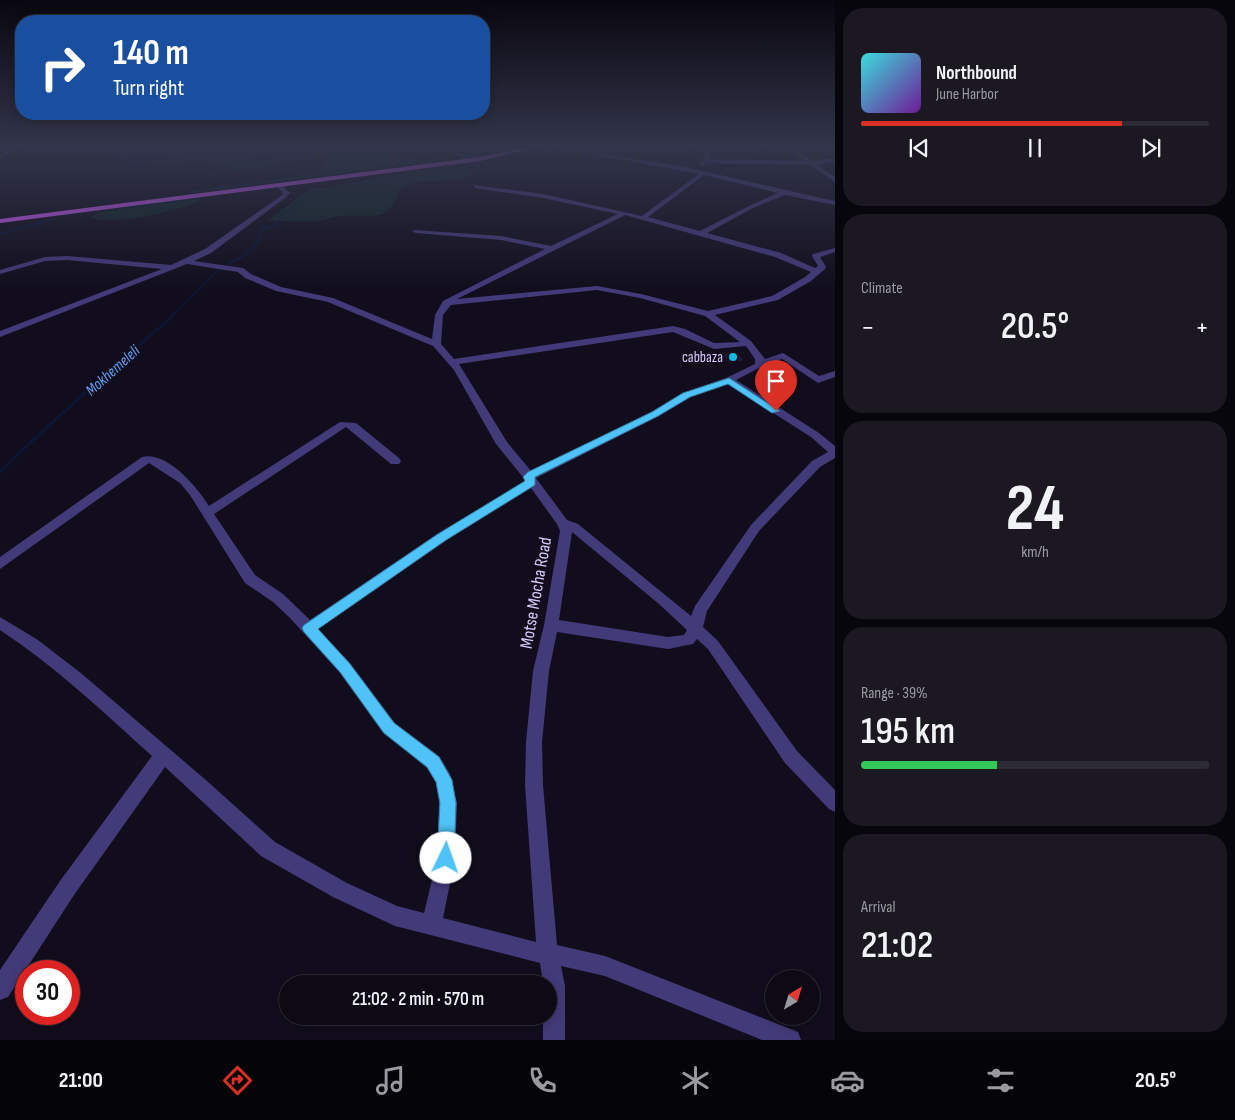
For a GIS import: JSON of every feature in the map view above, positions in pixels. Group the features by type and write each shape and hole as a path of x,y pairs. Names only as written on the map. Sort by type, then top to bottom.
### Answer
{"main road":[{"path":"0,221 200,195"}],"street":[{"path":"0,334 186,262 208,251 285,195"},
{"path":"537,195 624,213 823,269"},
{"path":"643,218 673,195"},
{"path":"700,234 702,231 780,195"},
{"path":"792,195 835,203"},
{"path":"186,262 240,270 248,276 279,289 330,300 436,344 439,315 446,304 458,294 624,213"},
{"path":"416,231 507,239 553,249"},
{"path":"823,269 816,256 835,250"},
{"path":"0,272 46,259 67,258 171,268"},
{"path":"708,314 775,298 823,269"},
{"path":"446,304 596,288 641,296 708,314 748,343 762,363"},
{"path":"451,362 673,329 682,331 700,341 715,346 748,343"},
{"name":"Motse Mocha Road","path":"436,344 451,362 488,418 502,444 563,523 565,541 552,625 542,671 534,742 534,785 548,955 554,986 554,1040"},
{"path":"309,628 442,537 530,480 687,395 729,380 762,363 783,356 818,380 835,374"},
{"path":"729,380 815,435 835,453"},
{"path":"208,512 344,424 352,425 395,461"},
{"path":"552,625 668,643 688,640 696,628 696,619 700,610 755,528 816,464 828,455 835,453"},
{"path":"0,564 148,459 184,480 208,512 250,579 278,598 309,628 345,668 389,728 433,762 444,780 448,803 446,858 431,926"},
{"path":"563,523 574,528 696,628 713,645 791,757 835,803"},
{"path":"0,623 33,644 163,755 268,849 340,890 395,916 548,955 567,956 605,966 790,1040"},
{"path":"0,990 67,888 163,755"}],"green space":[{"path":"302,195 398,195 390,208 384,213 377,215 341,216 312,222 267,221"},
{"path":"184,198 202,199 181,208 130,219 100,220 91,217 97,213"}],"building":[{"name":"cabbaza","path":"734,352 744,360 731,363 721,355"}],"waterway":[{"name":"Mokhemeleli","path":"277,222 283,213 309,195"},
{"path":"47,221 62,216 195,199 199,196"},
{"path":"0,234 47,221"},
{"name":"Mokhemeleli","path":"229,264 255,246 263,229 276,224 278,221"},
{"name":"Mokhemeleli","path":"170,318 222,267"},
{"name":"Mokhemeleli","path":"33,440 85,393 97,386 122,360 172,317"},
{"name":"Mokhemeleli","path":"0,472 34,439"}],"place":[{"name":"cabbaza","path":"733,357"}],"route":[{"path":"446,858 448,803 444,780 433,762 413,744 389,728 345,668 309,628 442,537 531,482 528,477 540,469 655,414 687,395 729,380 776,411"}]}
